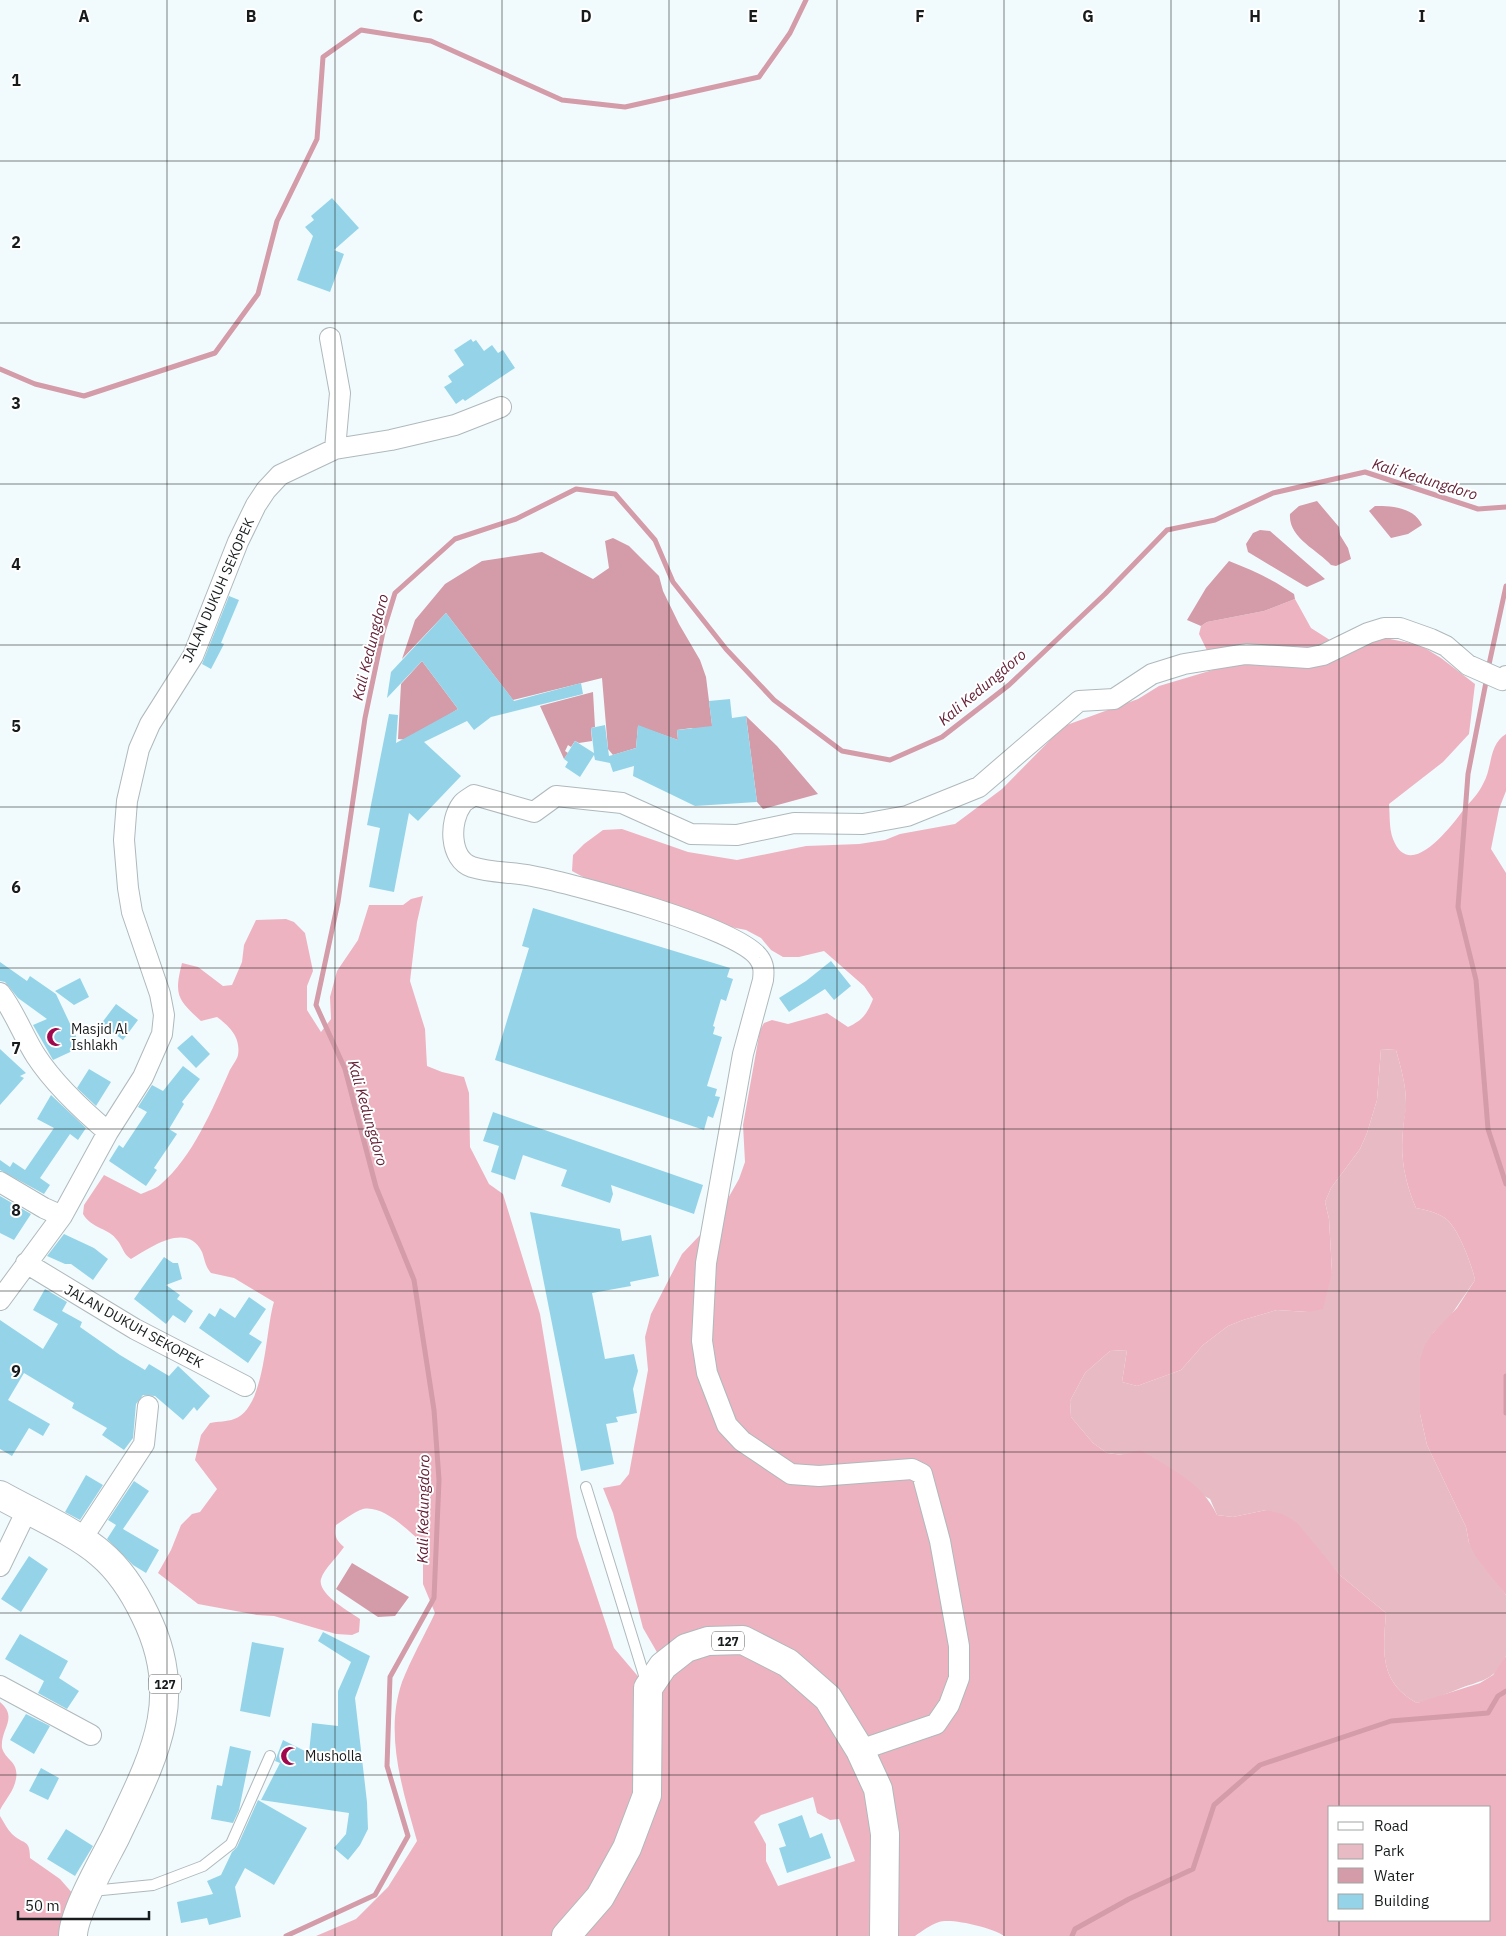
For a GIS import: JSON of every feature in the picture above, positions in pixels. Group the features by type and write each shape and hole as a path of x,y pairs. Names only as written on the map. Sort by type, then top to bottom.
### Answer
{"main road":[{"name":"127","path":"0,1495 81,1540 107,1560 121,1574 137,1599 156,1638 163,1664 166,1693 163,1722 152,1756 89,1891 73,1934"},
{"name":"127","path":"648,1688 663,1666 686,1648 708,1641 742,1640 788,1663 828,1698 860,1750 878,1789 885,1834 884,1936"},
{"path":"566,1936 600,1897 627,1848 647,1795 648,1688"}],"street":[{"path":"330,338 340,393 335,449"},
{"name":"JALAN DUKUH SEKOPEK","path":"0,1300 62,1216 108,1132 143,1077 162,1034 164,1015 160,994 132,912 128,888 124,840 132,775 139,749 150,724 193,656 238,542 266,490 280,475 335,449 391,440 455,425 501,406"},
{"path":"860,1750 936,1724 949,1705 959,1678 960,1646 940,1541 922,1474 912,1469 819,1476 791,1474 742,1441 727,1425 707,1373 702,1341 706,1263 743,1054 763,980 764,967 758,956 730,937 621,897 532,876 470,867 454,850 453,830 462,804 474,795 534,812 556,796 622,803 691,834 737,835 794,823 864,824 907,816 979,787 1079,701 1114,700 1152,674 1184,664 1246,654 1308,658 1324,654 1368,633 1384,628 1400,628 1416,632 1446,646 1468,665 1504,678"},
{"path":"0,993 8,1003 37,1057 85,1111 108,1132"},
{"path":"0,1182 44,1208 62,1216"},
{"name":"JALAN DUKUH SEKOPEK","path":"26,1263 135,1329 245,1386"},
{"path":"81,1540 144,1444 148,1406"},
{"path":"0,1566 27,1510"},
{"path":"0,1686 91,1735"}],"lane":[{"path":"586,1487 648,1688"},
{"path":"89,1891 152,1885 203,1866 231,1844 270,1756"}],"green space":[{"path":"1381,1049 1396,1050 1403,1076 1406,1106 1402,1140 1403,1160 1406,1179 1416,1208 1438,1214 1445,1218 1455,1229 1464,1247 1475,1280 1447,1321 1433,1333 1420,1414 1427,1445 1466,1527 1469,1543 1506,1595 1506,1656 1493,1675 1434,1699 1417,1703 1396,1686 1386,1665 1384,1641 1386,1613 1341,1576 1317,1549 1266,1510 1233,1517 1217,1515 1210,1499 1123,1455 1107,1453 1093,1443 1071,1417 1070,1401 1085,1373 1110,1351 1127,1350 1122,1382 1137,1386 1181,1370 1203,1345 1228,1326 1277,1310 1308,1312 1332,1272 1329,1219 1325,1202 1331,1188 1360,1149 1367,1133 1377,1100"}],"shaded area":[{"path":"1295,599 1311,628 1333,642 1353,649 1385,638 1420,645 1441,658 1475,684 1469,734 1443,762 1389,804 1390,826 1393,839 1400,851 1410,855 1420,853 1441,837 1475,797 1486,777 1493,750 1500,739 1506,734 1506,791 1499,809 1491,849 1506,873 1506,1595 1476,1557 1469,1543 1466,1527 1427,1445 1420,1414 1420,1360 1425,1345 1433,1333 1457,1308 1475,1280 1464,1247 1455,1229 1445,1218 1438,1214 1416,1208 1412,1198 1403,1160 1402,1140 1406,1096 1396,1050 1381,1049 1377,1100 1367,1133 1360,1149 1331,1188 1325,1202 1329,1219 1332,1272 1323,1309 1308,1312 1277,1310 1228,1326 1203,1345 1181,1370 1137,1386 1122,1382 1127,1350 1110,1351 1085,1373 1070,1401 1071,1417 1093,1443 1107,1453 1123,1455 1140,1450 1184,1477 1203,1493 1217,1515 1233,1517 1266,1510 1283,1514 1297,1523 1341,1576 1386,1613 1384,1653 1386,1665 1396,1686 1417,1703 1480,1683 1493,1675 1506,1656 1506,1936 1004,1936 972,1925 945,1921 926,1928 915,1936 316,1936 356,1919 388,1887 417,1841 397,1762 395,1722 402,1682 435,1613 423,1584 423,1543 395,1520 379,1511 371,1509 360,1510 336,1525 336,1538 344,1547 321,1579 324,1591 342,1607 360,1619 359,1632 352,1635 336,1634 274,1616 257,1615 198,1604 158,1573 171,1550 181,1525 192,1514 200,1512 217,1489 195,1460 201,1435 210,1423 231,1420 245,1412 252,1400 263,1367 274,1302 234,1278 211,1273 202,1252 195,1243 187,1238 168,1240 131,1259 126,1255 114,1236 91,1223 83,1214 84,1205 104,1175 141,1194 159,1186 172,1173 201,1132 237,1057 238,1043 236,1037 226,1024 217,1017 201,1021 179,996 178,982 182,963 198,967 223,986 232,985 242,962 244,945 256,920 286,919 294,922 305,933 313,971 307,986 307,1010 321,1032 331,1019 330,997 337,971 358,940 369,905 403,905 411,899 423,896 417,922 410,981 425,1029 427,1066 464,1077 469,1093 470,1147 489,1184 503,1194 540,1314 577,1537 614,1648 642,1681 658,1654 643,1628 613,1513 603,1488 620,1485 629,1474 648,1370 645,1337 651,1314 682,1254 718,1216 739,1179 745,1162 743,1125 760,1030 764,1023 772,1020 788,1024 827,1013 848,1027 864,1016 873,999 864,986 824,951 799,957 783,957 771,950 761,938 746,930 705,922 609,891 572,871 573,855 603,830 622,829 688,852 737,860 806,846 859,844 885,840 900,834 955,824 1002,789 1064,726 1138,699 1159,686 1216,669 1199,634 1201,626 1207,622 1264,611","holes":["813,1797 817,1813 830,1820 839,1819 855,1861 778,1886 766,1861 766,1844 754,1822 761,1815"]},
{"path":"0,1702 8,1713 2,1748 16,1768 16,1779 0,1810"},
{"path":"0,1816 12,1834 29,1847 30,1858 60,1879 74,1895 63,1936 0,1936"}],"water":[{"path":"1317,501 1339,527 1340,535 1348,548 1351,559 1336,566 1331,565 1305,543 1294,530 1291,522 1290,514 1299,506"},
{"path":"1375,506 1395,507 1408,511 1414,514 1422,525 1408,534 1391,538 1369,511"},
{"path":"1260,530 1270,531 1325,579 1307,587 1248,552 1246,544 1253,533"},
{"path":"613,538 629,546 659,576 663,591 679,624 700,660 706,677 715,749 692,728 677,730 678,740 638,726 636,748 613,755 608,749 602,678 513,700 446,613 402,659 415,620 445,584 482,561 542,552 593,579 609,568 605,541"},
{"path":"1229,561 1279,584 1294,594 1295,599 1264,611 1207,622 1201,626 1187,620 1206,588"},
{"path":"422,661 458,709 408,740 398,739 401,684"},
{"path":"593,692 595,727 591,728 592,741 579,743 575,741 571,747 568,745 565,751 568,753 564,759 540,706"},
{"path":"746,716 777,746 818,794 763,809 757,802"},
{"path":"352,1563 409,1597 395,1616 378,1617 336,1589"}],"building":[{"path":"332,198 359,228 334,250 344,254 330,292 297,280 313,236 305,227 314,220 311,216"},
{"path":"471,339 473,342 476,340 484,351 492,345 498,353 503,350 515,368 465,401 463,399 456,404 444,387 452,382 448,376 464,365 454,350"},
{"path":"229,596 239,600 221,643 224,644 211,669 202,664"},
{"path":"446,613 514,701 581,683 583,694 491,717 474,730 467,721 424,742 461,776 418,821 409,813 394,892 369,887 380,828 367,825 389,714 398,715 396,743 458,709 422,661 387,698 391,672"},
{"path":"730,699 732,718 746,716 757,802 695,806 633,776 634,766 613,772 610,763 595,760 594,755 580,777 565,767 568,762 564,759 575,741 594,753 591,728 605,725 609,756 636,748 638,725 678,740 677,730 712,726 709,701"},
{"path":"533,908 730,968 727,977 733,979 726,1001 721,999 713,1026 715,1027 713,1034 722,1037 707,1086 717,1089 715,1096 720,1097 713,1118 708,1116 704,1130 495,1060 529,948 522,946"},
{"path":"831,961 851,986 834,1000 825,989 789,1012 779,998 806,981"},
{"path":"0,962 27,981 30,976 56,994 81,1047 53,1060 33,1025 47,1019 18,998 5,982 0,981"},
{"path":"80,978 89,997 74,1005 55,991"},
{"path":"116,1004 138,1020 123,1040 101,1024"},
{"path":"192,1035 210,1054 196,1068 177,1048"},
{"path":"0,1049 26,1073 20,1076 24,1078 0,1105"},
{"path":"183,1066 200,1079 182,1102 184,1104 169,1129 177,1134 154,1168 157,1170 146,1186 109,1161 119,1145 123,1148 147,1112 138,1107 152,1085 163,1091"},
{"path":"89,1069 111,1082 96,1106 77,1088"},
{"path":"51,1095 86,1128 78,1140 70,1134 40,1178 50,1185 44,1194 0,1170 0,1160 10,1167 13,1162 25,1170 54,1128 37,1119"},
{"path":"493,1112 703,1185 694,1214 611,1185 613,1194 610,1203 561,1186 567,1170 523,1155 515,1180 491,1172 499,1146 483,1141"},
{"path":"0,1196 31,1214 14,1240 0,1233"},
{"path":"530,1212 620,1229 622,1241 651,1235 659,1276 630,1282 631,1286 592,1293 605,1359 634,1354 638,1371 633,1389 637,1413 616,1417 618,1422 606,1424 614,1464 581,1471"},
{"path":"64,1234 94,1248 108,1259 93,1280 71,1264 65,1264 47,1256"},
{"path":"164,1257 173,1263 178,1263 182,1279 166,1285 180,1295 177,1299 193,1311 185,1323 173,1315 166,1324 134,1299"},
{"path":"45,1289 67,1302 62,1311 82,1322 80,1327 120,1355 145,1370 149,1364 169,1376 178,1366 210,1396 197,1411 194,1407 183,1420 155,1396 143,1395 136,1404 133,1438 124,1450 102,1435 107,1428 72,1408 74,1403 24,1373 8,1400 50,1424 43,1436 29,1428 12,1456 0,1449 0,1320 43,1349 58,1324 33,1310"},
{"path":"249,1297 266,1309 249,1334 262,1342 248,1363 199,1328 209,1313 215,1317 220,1308 235,1318"},
{"path":"86,1475 103,1485 80,1520 65,1512"},
{"path":"134,1481 149,1491 123,1529 159,1550 146,1573 133,1565 107,1539 116,1525 108,1520"},
{"path":"29,1556 48,1569 21,1612 1,1599"},
{"path":"323,1632 370,1656 355,1698 367,1802 368,1829 360,1845 348,1860 334,1848 346,1834 349,1813 261,1800 280,1763 275,1761 283,1740 309,1753 312,1723 338,1726 338,1691 351,1662 318,1641"},
{"path":"20,1634 68,1661 59,1678 79,1691 67,1709 38,1693 44,1681 5,1659"},
{"path":"252,1642 284,1648 270,1717 240,1711"},
{"path":"26,1714 50,1726 34,1754 10,1740"},
{"path":"230,1746 251,1751 239,1810 233,1823 211,1819 217,1785 222,1786"},
{"path":"41,1768 59,1778 48,1800 29,1791"},
{"path":"258,1800 307,1828 274,1885 245,1868 235,1887 241,1917 209,1925 207,1918 181,1923 177,1902 213,1894 207,1881 221,1875 232,1852 237,1847"},
{"path":"802,1815 810,1838 822,1833 831,1858 787,1873 779,1848 786,1846 778,1824"},
{"path":"66,1829 93,1846 75,1876 47,1859"}],"waterway":[{"path":"0,369 35,384 84,396 215,353 258,294 277,221 317,139 323,57 361,30 431,41 562,100 625,107 759,77 790,33 806,0"},
{"name":"Kali Kedungdoro","path":"286,1936 375,1895 408,1836 387,1766 390,1677 434,1598 439,1480 434,1410 414,1280 376,1187 345,1069 316,1005 338,902 365,718 383,632 395,593 455,539 516,519 576,489 615,494 655,540 673,582 726,649 774,700 842,751 890,760 942,737 1009,685 1105,594 1167,530 1215,520 1273,493 1365,472 1478,509 1506,507"},
{"path":"1488,669 1506,586"},
{"path":"1487,677 1468,774 1458,907 1476,980 1488,1129 1506,1184"},
{"path":"1506,1376 1506,1413"},
{"path":"1072,1936 1075,1929 1129,1899 1193,1869 1214,1805 1260,1765 1391,1721 1488,1713 1498,1696 1506,1691"}],"place":[{"name":"Masjid Al Ishlakh","path":"56,1037"},
{"name":"Musholla","path":"290,1756"}]}
